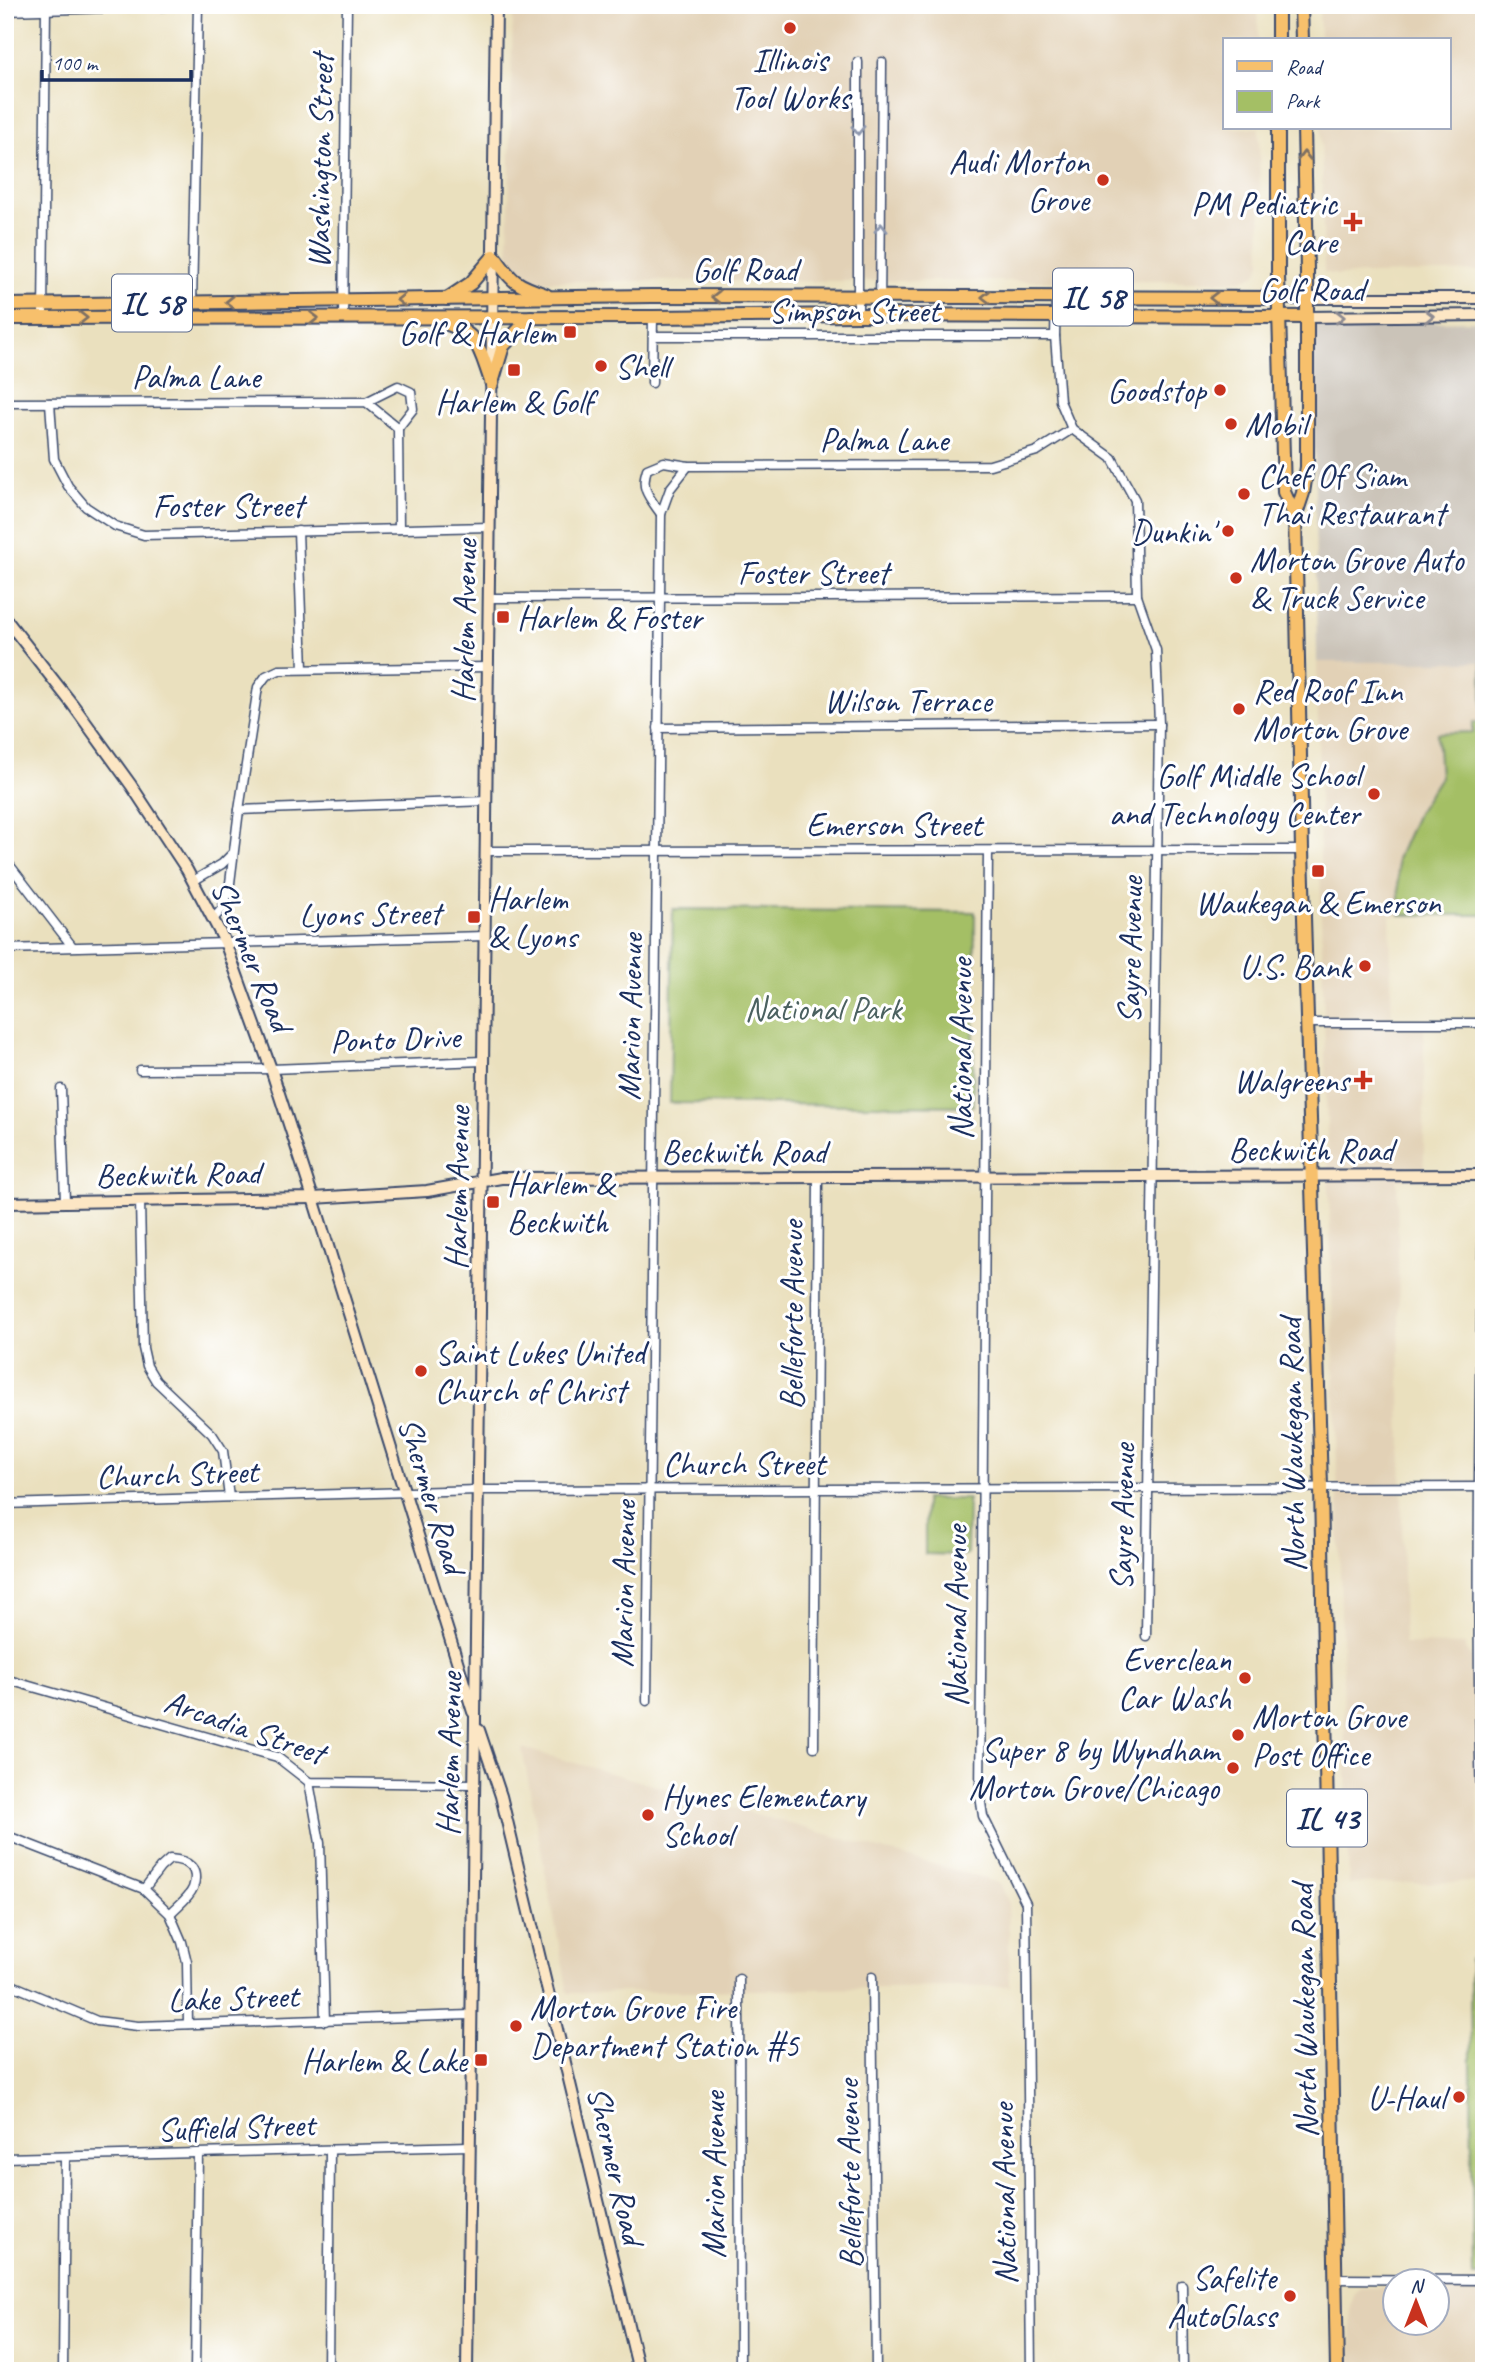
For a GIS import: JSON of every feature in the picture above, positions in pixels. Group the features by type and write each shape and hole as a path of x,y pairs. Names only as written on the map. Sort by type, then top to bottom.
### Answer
{"main road":[{"name":"Harlem Avenue","path":"467,2371 496,5"},
{"path":"1278,5 1278,38"},
{"path":"1301,5 1302,38"},
{"name":"IL 43","path":"1278,130 1279,317"},
{"name":"IL 43","path":"1304,130 1307,317"},
{"path":"447,300 471,283 494,256 519,286 556,298"},
{"name":"Golf Road","path":"5,305 880,296 1484,298"},
{"name":"Golf Road","path":"5,318 858,314 1279,317 1484,315"},
{"path":"429,317 462,328 476,341 492,384"},
{"path":"492,384 503,346 531,317"},
{"name":"North Waukegan Road","path":"1279,317 1284,492 1295,517"},
{"name":"North Waukegan Road","path":"1307,317 1307,467 1303,494 1295,517 1321,1487 1337,2371"},
{"name":"Shermer Road","path":"5,618 131,785 193,881 225,942 271,1069 501,1797 639,2371"},
{"name":"Beckwith Road","path":"5,1203 313,1198 426,1191 501,1178 1484,1175"}],"street":[{"path":"5,11 221,5"},
{"name":"Washington Street","path":"343,317 347,5"},
{"path":"192,319 198,6"},
{"path":"43,318 46,8"},
{"path":"858,62 858,314"},
{"path":"880,314 882,62"},
{"path":"1056,297 1055,336 1060,401 1072,429"},
{"path":"652,383 653,317"},
{"name":"Simpson Street","path":"653,336 1055,336"},
{"path":"398,428 366,401 398,386 411,392 413,410 398,428 399,529"},
{"name":"Palma Lane","path":"5,403 366,401"},
{"name":"Foster Street","path":"50,403 54,459 68,486 86,507 115,526 144,535 490,527"},
{"name":"Palma Lane","path":"661,514 643,481 647,469 664,463 688,466 990,465 1037,451 1072,429"},
{"name":"Sayre Avenue","path":"1072,429 1112,457 1135,500 1137,596 1156,650 1159,724 1146,1636"},
{"name":"Marion Avenue","path":"647,1701 661,514 670,489 688,466"},
{"path":"298,531 303,669"},
{"name":"Foster Street","path":"489,598 1137,596"},
{"path":"214,918 222,909 229,891 258,687 266,676 279,670 303,669 489,667"},
{"name":"Wilson Terrace","path":"658,728 1159,724"},
{"path":"239,810 487,801"},
{"name":"Emerson Street","path":"486,850 1302,850"},
{"name":"National Avenue","path":"988,851 981,1807 1026,1903 1031,2371"},
{"path":"193,881 222,864 233,853"},
{"path":"5,859 72,946"},
{"name":"Lyons Street","path":"5,948 485,936"},
{"path":"1308,1023 1484,1023"},
{"name":"Ponto Drive","path":"140,1070 271,1069 483,1061"},
{"path":"61,1089 65,1201"},
{"path":"1482,1806 1477,1647 1484,1175"},
{"name":"Belleforte Avenue","path":"814,1746 818,1177"},
{"path":"139,1200 143,1348 146,1366 156,1381 212,1434 223,1451 229,1497"},
{"name":"Church Street","path":"5,1504 478,1490 1480,1487"},
{"name":"Arcadia Street","path":"5,1679 277,1757 309,1782 474,1784"},
{"path":"309,1782 320,1843 325,2021"},
{"path":"5,1835 144,1889 170,1914 187,1962 188,2024"},
{"path":"144,1889 170,1859 191,1864 195,1874 193,1887 188,1897 170,1914"},
{"name":"Belleforte Avenue","path":"872,1977 876,2371"},
{"name":"Marion Avenue","path":"739,1979 740,2371"},
{"name":"Lake Street","path":"5,1982 97,2021 138,2026 470,2015"},
{"name":"Suffield Street","path":"5,2158 469,2146"},
{"path":"328,2371 330,2150"},
{"path":"195,2371 198,2154"},
{"path":"63,2371 65,2157"},
{"path":"1336,2279 1484,2280"},
{"path":"1182,2285 1183,2371"}],"shaded area":[{"path":"513,5 1258,5 1258,38 1223,38 1223,130 1259,130 1261,264 1256,274 1242,280 537,281 516,275 508,261"},
{"path":"1319,5 1484,5 1484,271 1337,275 1324,272 1321,130 1450,130 1450,38 1320,38"},
{"path":"1484,321 1484,662 1317,662 1313,324"},
{"path":"1317,662 1482,662 1482,722 1418,811 1397,859 1400,915 1390,916 1392,1025 1424,1025 1424,1178 1397,1179 1404,1644 1464,1645 1474,1662 1480,1882 1349,1884 1321,916"},
{"name":"Hynes Elementary School","path":"522,1748 999,1883 1008,1901 1010,1986 568,1993"},
{"path":"1473,2286 1481,2289 1484,2294 1484,2371 1352,2371 1351,2304 1355,2293 1361,2288 1380,2287 1380,2338 1450,2338 1450,2287"}],"green space":[{"path":"1482,662 1484,915 1400,915 1397,859 1418,811 1440,777 1437,733 1473,732 1473,723 1482,722"},
{"name":"National Park","path":"673,909 975,912 973,1106 670,1103"},
{"path":"925,1499 968,1499 967,1555 925,1554"},
{"path":"1480,1882 1484,1882 1484,2276 1473,2276 1470,1959 1482,1949"}],"place":[{"name":"Illinois Tool Works","path":"790,28"},
{"name":"Audi Morton Grove","path":"1103,180"},
{"name":"PM Pediatric Care","path":"1353,222"},
{"name":"Golf & Harlem","path":"570,332"},
{"name":"Shell","path":"601,366"},
{"name":"Harlem & Golf","path":"514,370"},
{"name":"Goodstop","path":"1220,390"},
{"name":"Mobil","path":"1231,424"},
{"name":"Chef Of Siam Thai Restaurant","path":"1244,494"},
{"name":"Dunkin'","path":"1228,531"},
{"name":"Morton Grove Auto & Truck Service","path":"1236,578"},
{"name":"Harlem & Foster","path":"503,617"},
{"name":"Red Roof Inn Morton Grove","path":"1239,709"},
{"name":"Golf Middle School and Technology Center","path":"1374,794"},
{"name":"Waukegan & Emerson","path":"1318,871"},
{"name":"Harlem & Lyons","path":"474,917"},
{"name":"U.S. Bank","path":"1365,966"},
{"name":"Walgreens","path":"1363,1080"},
{"name":"Harlem & Beckwith","path":"493,1202"},
{"name":"Saint Lukes United Church of Christ","path":"421,1371"},
{"name":"Everclean Car Wash","path":"1245,1678"},
{"name":"Morton Grove Post Office","path":"1238,1735"},
{"name":"Super 8 by Wyndham Morton Grove/Chicago","path":"1233,1768"},
{"name":"Hynes Elementary School","path":"648,1815"},
{"name":"Morton Grove Fire Department Station #5","path":"516,2026"},
{"name":"Harlem & Lake","path":"481,2060"},
{"name":"U-Haul","path":"1459,2097"},
{"name":"Safelite AutoGlass","path":"1290,2296"}]}
